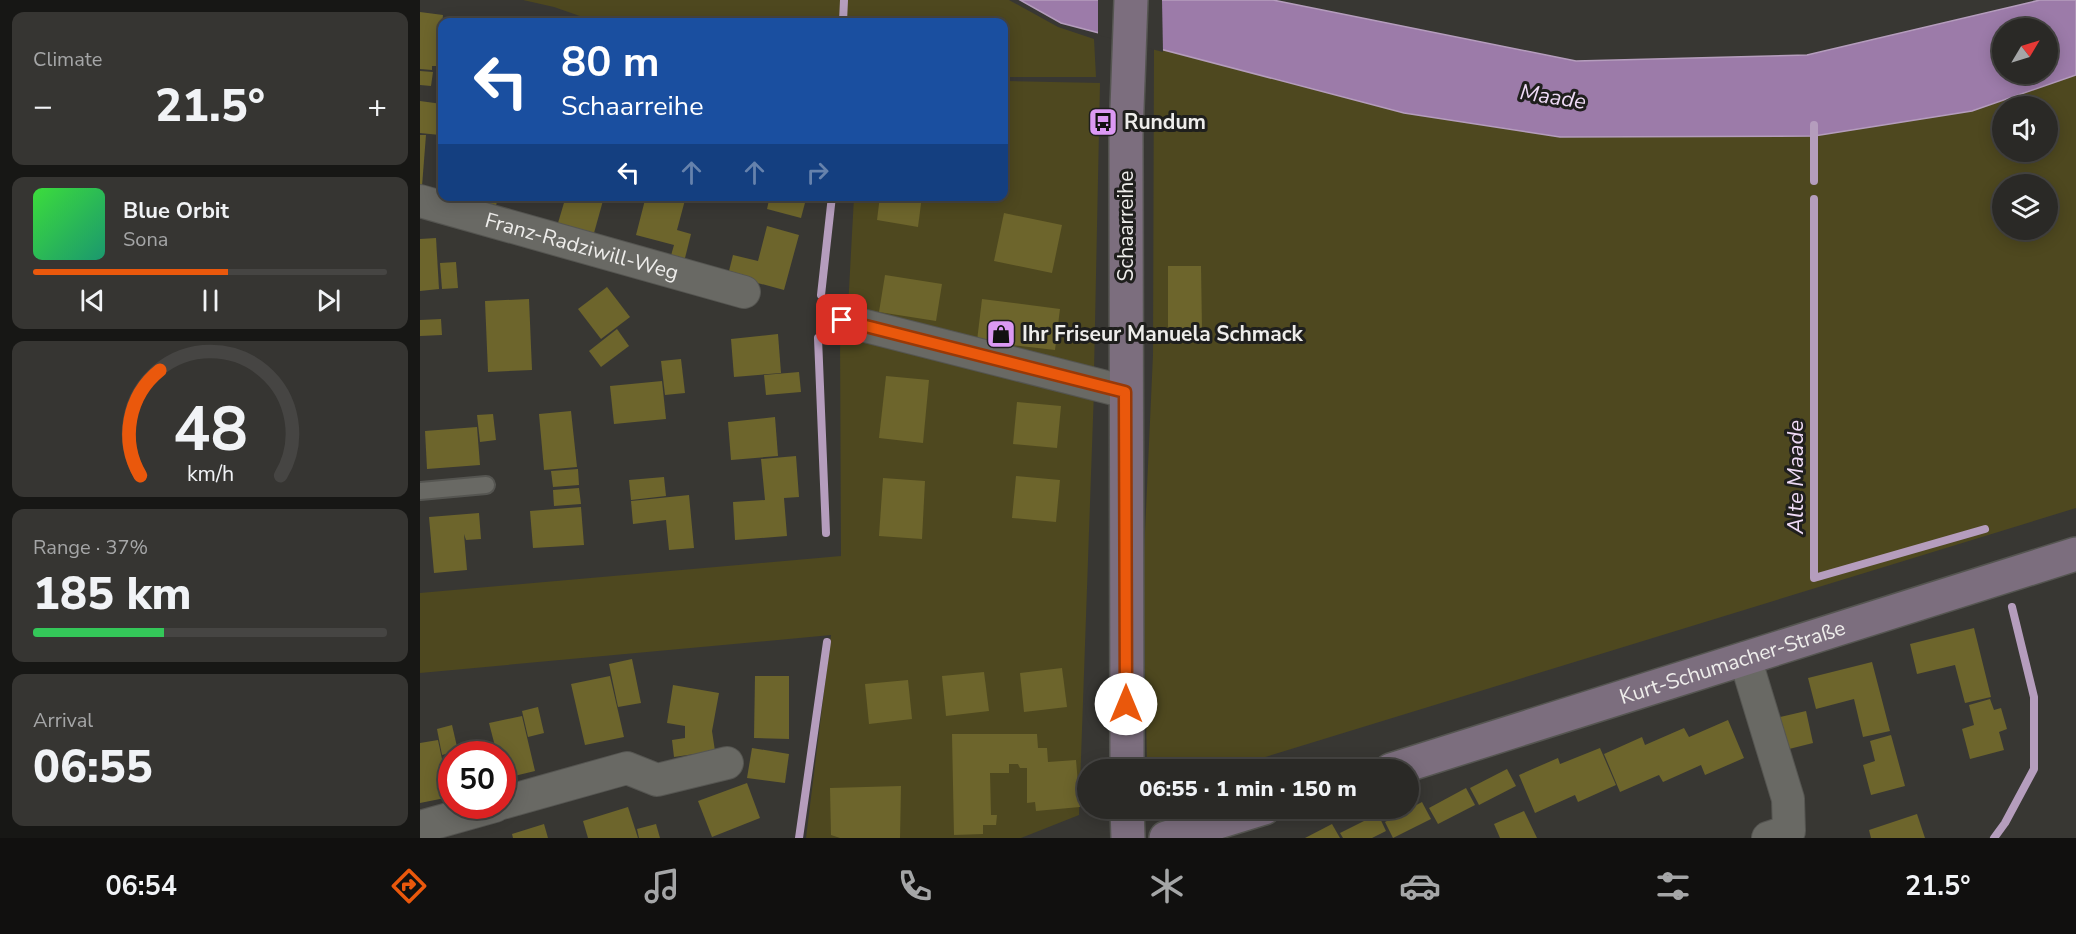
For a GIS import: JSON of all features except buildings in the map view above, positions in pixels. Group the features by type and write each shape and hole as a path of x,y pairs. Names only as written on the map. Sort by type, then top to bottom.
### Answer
{"main road":[{"name":"Schaarreihe","path":"1127,759 1126,135 1131,0"},
{"name":"Kurt-Schumacher-Straße","path":"1419,761 2076,555"},
{"path":"1127,819 1128,838"},
{"path":"1166,838 1202,819"}],"street":[{"name":"Franz-Radziwill-Weg","path":"420,201 744,292"},
{"path":"842,320 1125,392"},
{"path":"1745,658 1788,799 1789,831 1768,838"},
{"path":"516,799 627,768 657,780 727,763"},
{"path":"420,827 449,819"}],"lane":[{"path":"420,491 486,485"}],"shaded area":[{"path":"523,0 1009,0 1058,27 1094,39 1096,77 1008,77 1008,18 586,18 554,7"},
{"path":"1154,47 1404,113 1560,137 1814,136 1972,111 1992,104 1992,162 2058,162 2058,96 2015,96 2050,84 2058,84 2058,81 2076,75 2076,508 1259,759 1147,759 1143,576 1153,355"},
{"path":"1008,81 1100,83 1094,371 848,308 854,201 1008,201"},
{"path":"840,330 1094,390 1081,759 1077,759 1077,816 1021,838 806,838 831,635 420,673 420,593 841,556"}],"water":[{"name":"Maade","path":"1020,0 1273,0 1576,61 1807,55 2040,0 2076,0 2076,75 2058,81 2058,18 1992,18 1992,84 2050,84 2015,96 1992,96 1992,104 1972,111 1814,136 1560,137 1404,113 1061,23"}],"pier":[{"path":"1098,0 1162,0 1163,52 1098,35"}],"waterway":[{"path":"843,18 844,0"},
{"name":"Alte Maade","path":"1814,125 1814,181"},
{"name":"Alte Maade","path":"1814,199 1814,578 1985,529"},
{"path":"821,295 831,201"},
{"path":"818,338 826,533"},
{"name":"Alte Maade","path":"1994,838 2005,823 2034,769 2034,697 2012,607"},
{"path":"799,838 827,642"}],"place":[{"name":"Rundum","path":"1103,122"},
{"name":"Ihr Friseur Manuela Schmack","path":"1001,334"}],"route":[{"path":"842,320 1125,392 1126,704"}]}
